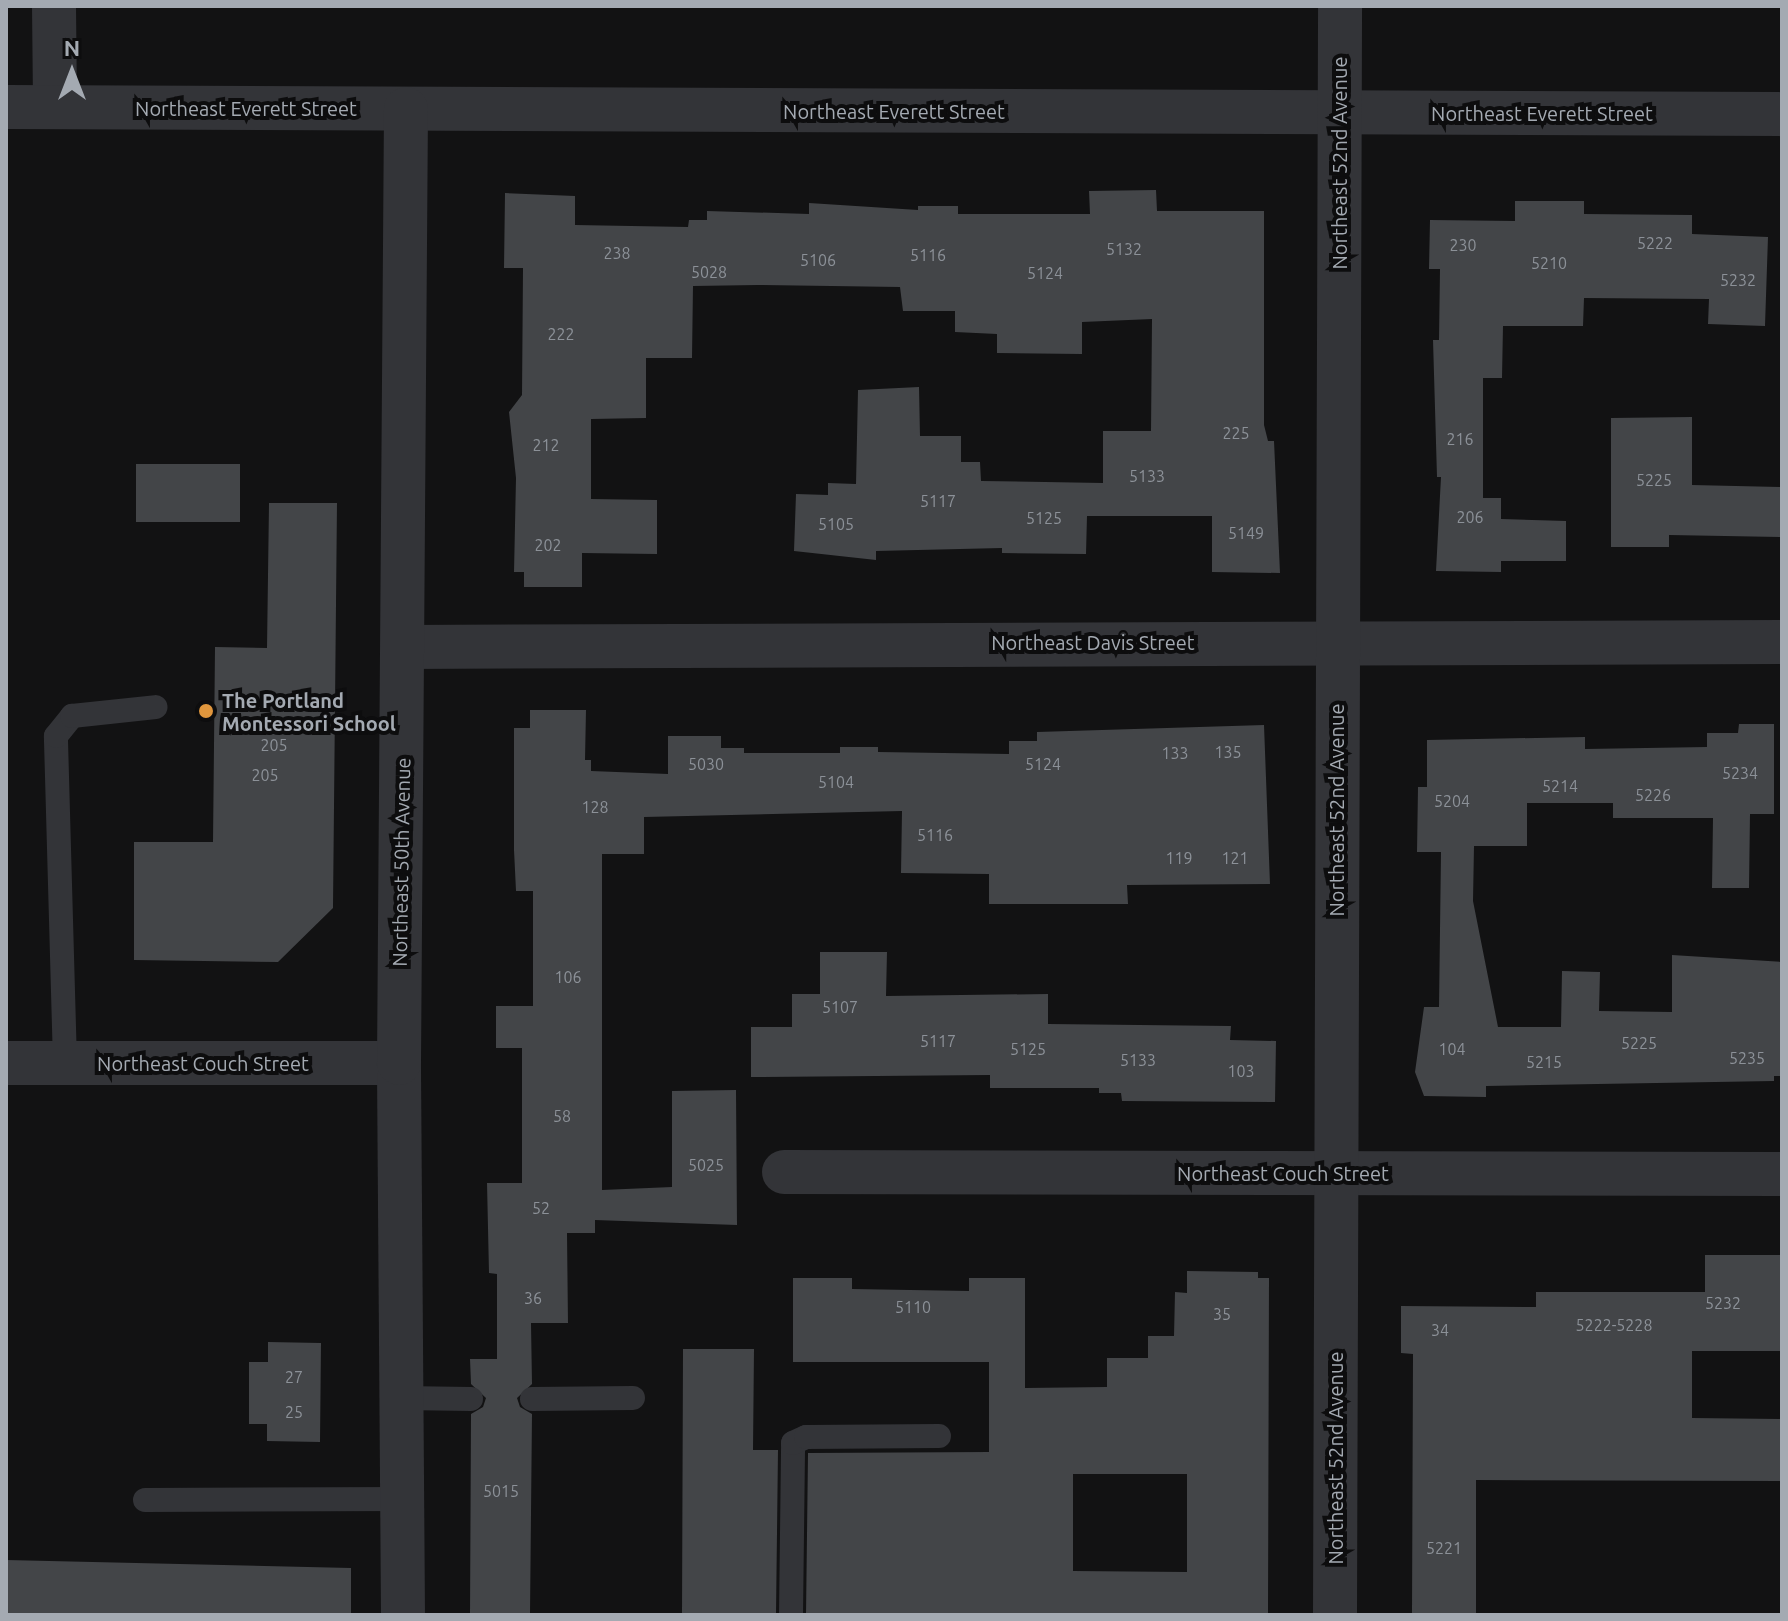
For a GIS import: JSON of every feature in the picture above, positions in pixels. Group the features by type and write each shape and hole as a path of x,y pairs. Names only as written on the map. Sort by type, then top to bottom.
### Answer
{"street":[{"path":"54,6 55,107"},
{"name":"Northeast 52nd Avenue","path":"1335,1615 1340,6"},
{"name":"Northeast Everett Street","path":"6,107 1782,114"},
{"name":"Northeast 50th Avenue","path":"403,1615 399,1063 406,109"},
{"name":"Northeast Davis Street","path":"403,647 1336,640 1782,642"},
{"name":"Northeast Couch Street","path":"6,1063 399,1063"},
{"name":"Northeast Couch Street","path":"784,1172 1782,1174"}],"lane":[{"path":"65,1063 56,736 72,716 156,707"},
{"path":"402,1398 471,1399"},
{"path":"532,1399 633,1398"},
{"path":"791,1615 793,1443 806,1437 939,1436"},
{"path":"145,1500 403,1499"}],"building":[{"path":"1156,190 1157,211 1264,211 1264,425 1268,441 1274,441 1280,573 1212,572 1212,516 1087,516 1086,554 1002,553 1002,548 876,551 876,560 794,551 796,494 828,495 828,483 856,484 858,390 919,387 920,436 961,436 961,462 980,462 981,481 1103,483 1103,431 1151,431 1152,319 1082,322 1082,354 997,353 997,334 955,332 955,311 903,311 900,287 758,285 693,286 692,358 646,358 646,418 591,419 591,499 657,500 657,554 582,553 582,587 524,587 524,572 514,572 516,478 509,412 522,395 523,268 504,268 505,193 575,196 575,225 688,227 689,220 707,220 707,211 809,214 809,203 918,210 918,206 958,206 958,214 1090,214 1089,191"},
{"path":"1515,201 1584,201 1584,214 1692,215 1692,234 1768,237 1765,326 1708,324 1709,299 1584,298 1583,326 1503,326 1502,378 1483,378 1483,498 1501,498 1501,519 1566,521 1566,561 1501,561 1501,572 1436,571 1441,477 1437,477 1433,340 1439,340 1440,269 1429,269 1430,220 1515,221"},
{"path":"1692,417 1692,485 1782,487 1782,537 1669,535 1669,547 1611,547 1611,418"},
{"path":"136,464 240,464 240,522 136,522"},
{"path":"269,503 337,503 333,908 278,962 134,960 134,842 213,842 215,647 267,648"},
{"path":"530,710 586,710 585,760 591,760 591,771 668,774 668,736 721,736 721,748 744,748 744,753 840,753 840,747 878,747 878,752 1009,754 1009,741 1037,741 1037,732 1264,725 1270,884 1127,885 1128,904 989,904 989,874 901,873 902,811 644,817 644,854 602,854 602,1190 672,1187 672,1091 736,1090 737,1225 595,1220 595,1233 567,1233 568,1323 531,1323 532,1384 517,1398 520,1407 532,1414 530,1615 470,1615 471,1414 483,1407 486,1398 471,1384 470,1359 497,1359 497,1274 489,1273 487,1183 522,1183 522,1048 496,1048 496,1006 533,1006 533,891 516,891 514,850 514,728 530,728"},
{"path":"1739,724 1774,724 1774,814 1750,814 1749,888 1712,888 1713,818 1613,818 1613,803 1527,803 1527,846 1474,846 1473,901 1498,1027 1561,1027 1562,971 1600,972 1599,1011 1672,1012 1672,955 1782,962 1782,1076 1774,1076 1774,1081 1486,1086 1486,1097 1424,1096 1415,1072 1424,1007 1439,1007 1441,852 1417,852 1418,787 1427,787 1427,740 1585,737 1585,749 1707,747 1707,733 1738,733"},
{"path":"820,952 887,952 886,996 1048,994 1048,1024 1231,1026 1230,1040 1276,1041 1275,1102 1122,1101 1121,1093 1099,1093 1099,1088 990,1088 990,1075 751,1077 751,1027 792,1027 792,994 820,994"},
{"path":"1705,1255 1782,1255 1782,1351 1692,1351 1692,1418 1782,1419 1782,1481 1476,1480 1476,1615 1412,1615 1413,1354 1401,1353 1401,1306 1536,1307 1536,1292 1705,1292"},
{"path":"1187,1271 1258,1272 1258,1278 1269,1278 1268,1615 806,1615 808,1453 989,1452 989,1362 793,1362 793,1278 852,1278 852,1289 969,1291 969,1278 1025,1278 1025,1388 1107,1387 1107,1358 1148,1358 1148,1336 1174,1336 1175,1292 1187,1293","holes":["1073,1474 1187,1474 1187,1572 1073,1571"]},
{"path":"268,1342 321,1343 320,1442 267,1441 267,1424 249,1424 249,1362 268,1362"},
{"path":"683,1349 754,1349 753,1450 778,1450 776,1615 682,1615"},
{"path":"6,1560 351,1568 351,1615 6,1615"}],"place":[{"name":"The Portland Montessori School","path":"206,711"}]}
